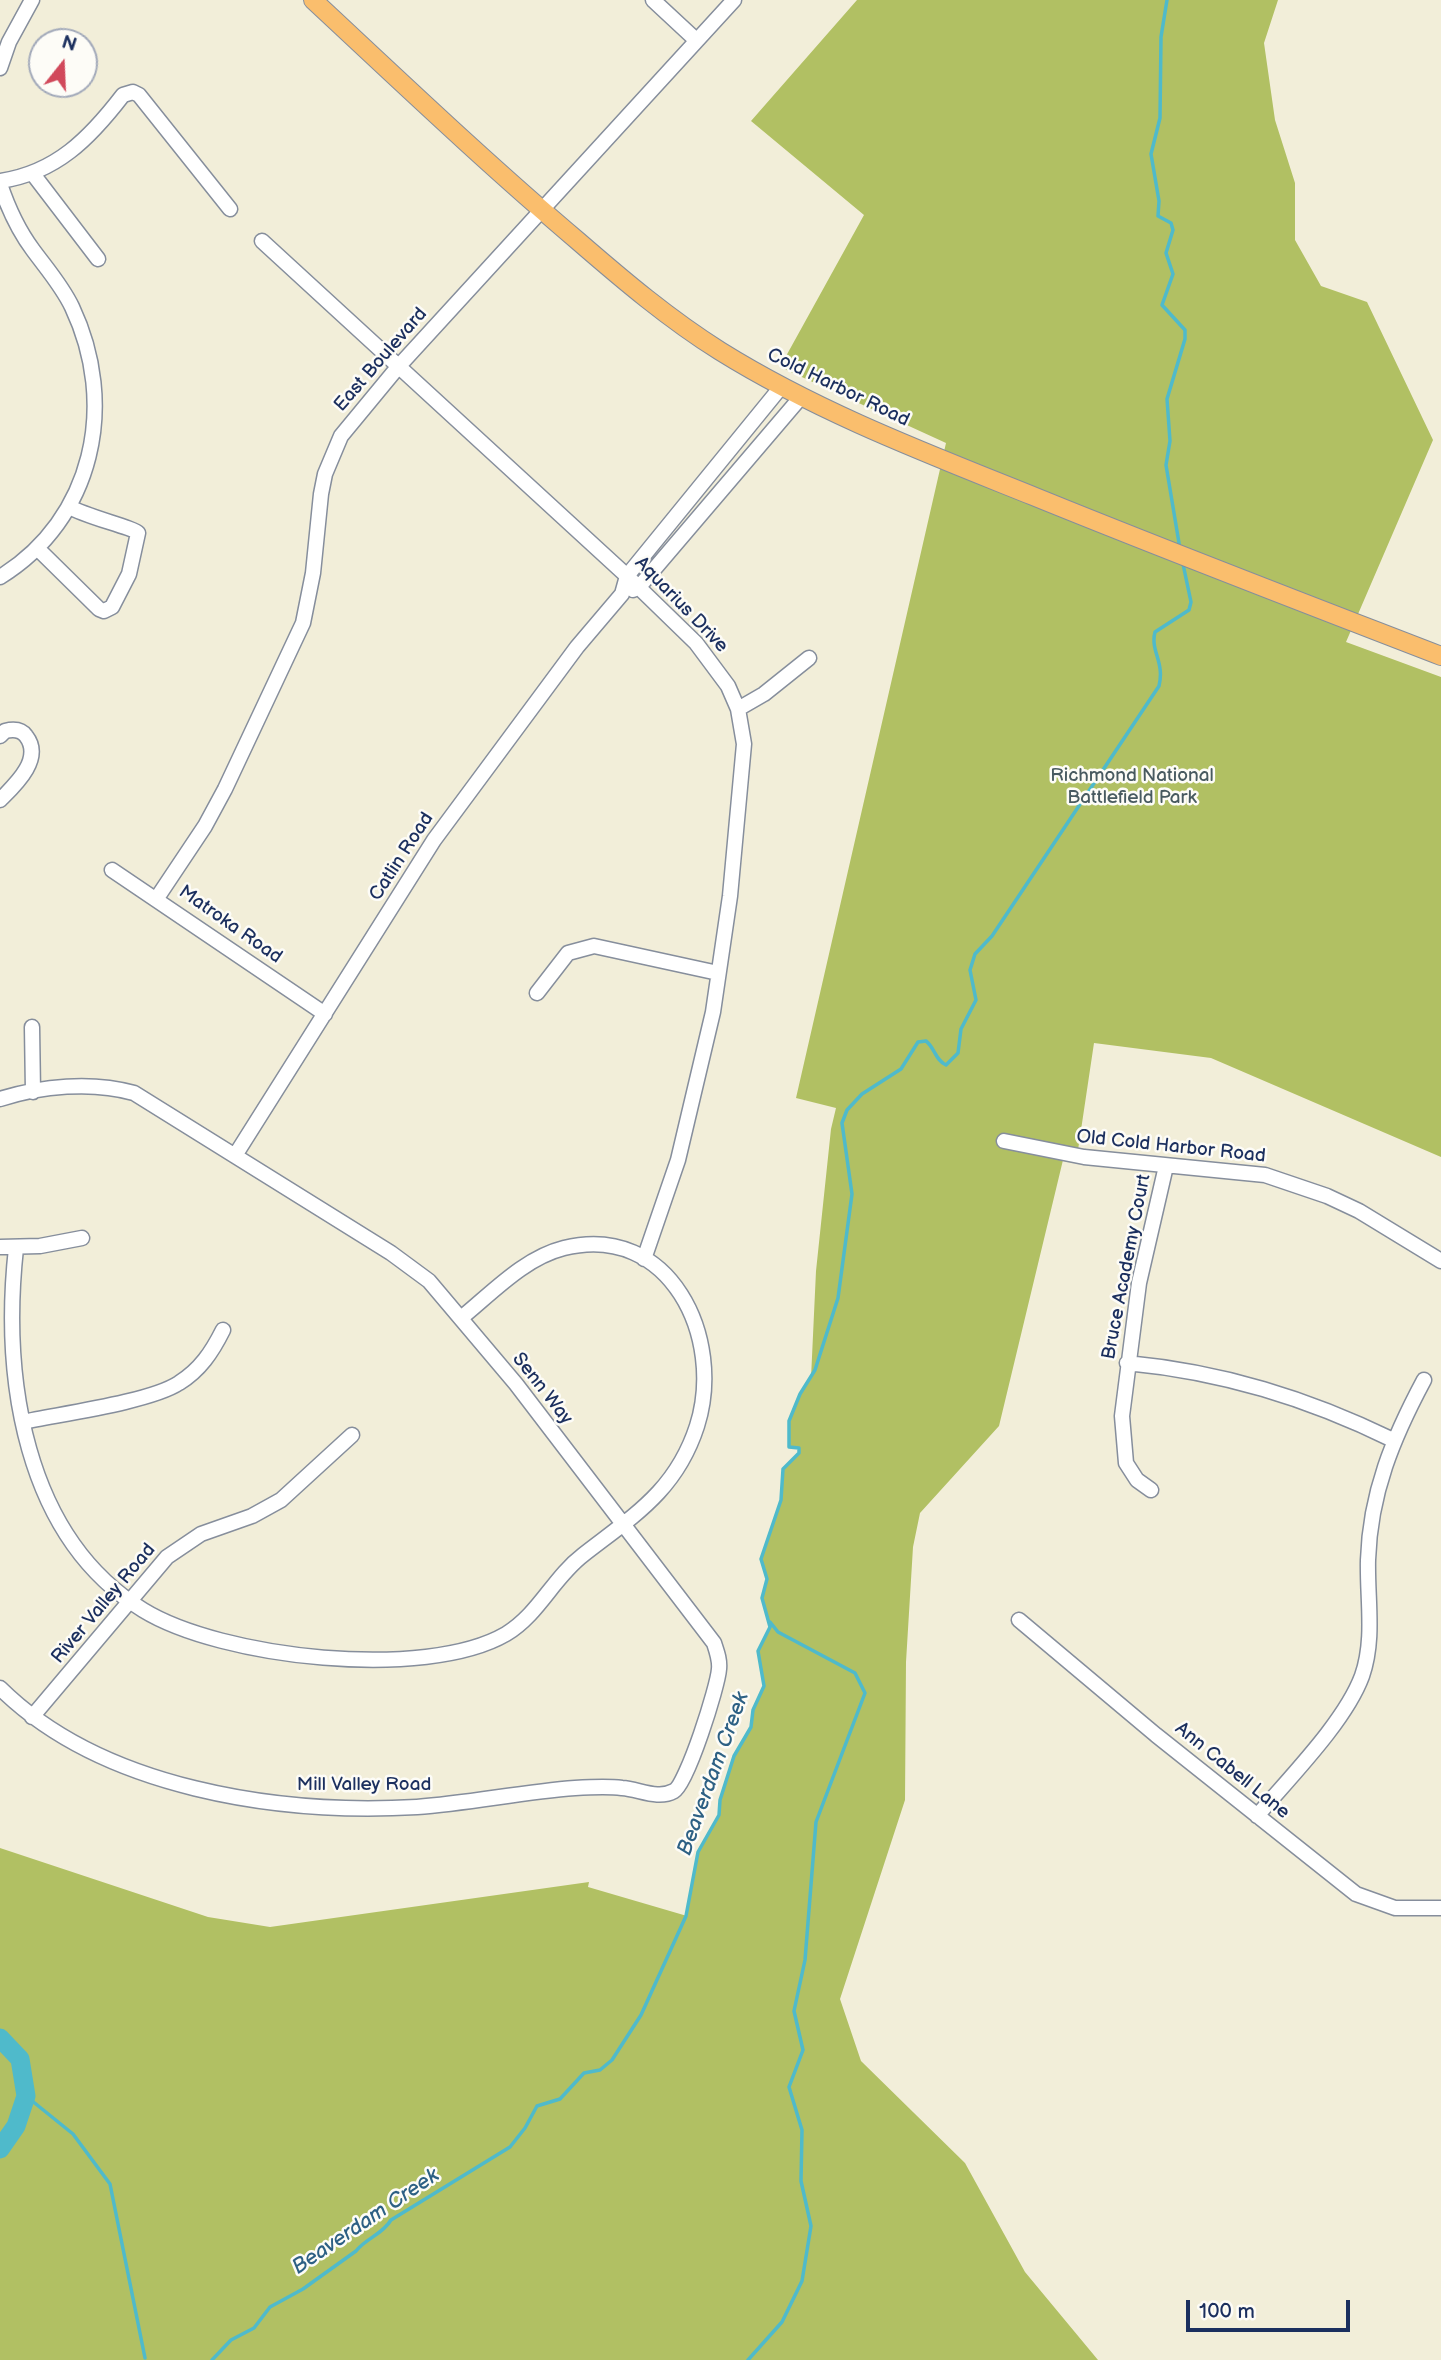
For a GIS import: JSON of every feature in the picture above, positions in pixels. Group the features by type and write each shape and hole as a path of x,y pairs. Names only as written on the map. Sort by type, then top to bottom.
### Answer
{"main road":[{"name":"Cold Harbor Road","path":"313,0 540,210 678,323 781,387 932,456 1242,581 1441,656"}],"street":[{"path":"0,68 9,42 32,0"},
{"path":"653,0 696,40"},
{"name":"East Boulevard","path":"157,898 205,826 225,789 303,623 313,573 321,494 332,454 355,416 734,0"},
{"path":"0,577 37,549 70,507 82,483 93,445 95,397 89,354 71,304 17,226 0,182 33,174 75,149 122,95 133,92 139,95 230,209"},
{"path":"33,174 98,259"},
{"name":"Aquarius Drive","path":"262,241 639,587 713,664 738,709 744,744 730,896 713,1012 678,1160 643,1259"},
{"name":"Catlin Road","path":"236,1154 434,840 469,790 577,647 622,594 627,576 781,387"},
{"name":"Catlin Road","path":"622,594 639,587 801,397"},
{"path":"37,549 99,609 112,607 130,574 138,533 131,527 96,520 70,507"},
{"path":"738,709 764,694 809,658"},
{"path":"0,736 5,731 19,730 26,735 31,752 27,769 0,800"},
{"name":"Matroka Road","path":"112,870 325,1014"},
{"path":"537,993 568,953 594,946 718,973"},
{"path":"32,1027 33,1091"},
{"path":"0,1099 33,1091 100,1086 134,1093 236,1154"},
{"name":"Old Cold Harbor Road","path":"1004,1141 1084,1157 1245,1172 1296,1184 1359,1211 1441,1261"},
{"name":"Senn Way","path":"236,1154 411,1266 461,1318 623,1525 717,1651 719,1672 704,1720"},
{"name":"Bruce Academy Court","path":"1151,1490 1137,1480 1124,1457 1122,1416 1139,1283 1166,1166"},
{"path":"0,1247 16,1248 82,1238"},
{"path":"16,1248 11,1321 23,1422 42,1485 69,1537 93,1569 130,1601 183,1629 257,1648 329,1658 430,1655 483,1645 514,1629 540,1605 566,1569 648,1506 681,1464 698,1421 704,1384 700,1338 685,1299 666,1274 643,1259 601,1246 581,1245 548,1253 534,1261 461,1318"},
{"path":"23,1422 165,1391 191,1375 204,1362 223,1330"},
{"path":"1127,1363 1192,1371 1264,1388 1349,1419 1393,1440"},
{"path":"1257,1816 1346,1707 1361,1677 1370,1641 1368,1580 1371,1523 1377,1490 1393,1440 1424,1380"},
{"name":"River Valley Road","path":"32,1717 152,1572 183,1544 220,1525 264,1511 281,1500 352,1435"},
{"name":"Ann Cabell Lane","path":"1018,1620 1356,1894 1395,1908 1441,1908"},
{"name":"Mill Valley Road","path":"0,1688 32,1717 94,1753 173,1781 266,1802 366,1808 457,1803 602,1786 664,1795 674,1791 686,1777 704,1720"}],"green space":[{"name":"Richmond National Battlefield Park","path":"857,0 1278,0 1264,43 1275,120 1295,183 1295,240 1321,286 1367,302 1433,440 1346,642 1441,677 1441,1157 1211,1058 1094,1043 1078,1150 1063,1160 999,1426 920,1513 913,1547 906,1662 905,1800 840,1999 861,2061 965,2163 1025,2272 1098,2360 0,2360 0,1848 208,1917 270,1927 589,1882 588,1887 687,1916 698,1852 719,1815 720,1800 734,1756 751,1728 753,1710 764,1686 758,1651 770,1627 762,1598 767,1579 761,1559 781,1500 783,1469 799,1453 799,1448 789,1447 789,1421 800,1394 811,1378 816,1271 831,1129 836,1108 796,1098 946,443 780,367 864,215 751,121"}],"waterway":[{"name":"Beaverdam Creek","path":"1167,0 1161,37 1160,118 1151,154 1159,201 1158,216 1171,223 1173,230 1166,253 1173,274 1162,305 1185,330 1185,339 1167,399 1170,441 1166,465 1180,549"},
{"name":"Beaverdam Creek","path":"212,2360 231,2340 254,2328 270,2307 303,2289 356,2251 391,2220 510,2147 537,2106 560,2099 584,2073 600,2070 612,2060 641,2015 686,1916 698,1852 719,1815 720,1800 734,1756 751,1727 753,1710 764,1686 758,1651 770,1627 762,1598 767,1579 761,1559 781,1500 783,1469 799,1453 799,1448 789,1447 789,1421 800,1394 815,1370 838,1298 852,1194 842,1123 847,1110 862,1094 901,1069 918,1042 926,1041 946,1065 958,1053 961,1029 976,1000 970,970 975,954 992,936 1159,686 1160,670 1154,645 1155,632 1189,610 1191,602 1183,564"},
{"path":"748,2360 782,2322 802,2281 811,2226 801,2181 802,2130 789,2087 803,2050 794,2011 805,1960 816,1822 865,1693 855,1673 778,1632 770,1622"},
{"path":"0,2038 20,2059 26,2096 16,2126 0,2149"},
{"path":"26,2096 73,2134 110,2184 145,2358"}]}
